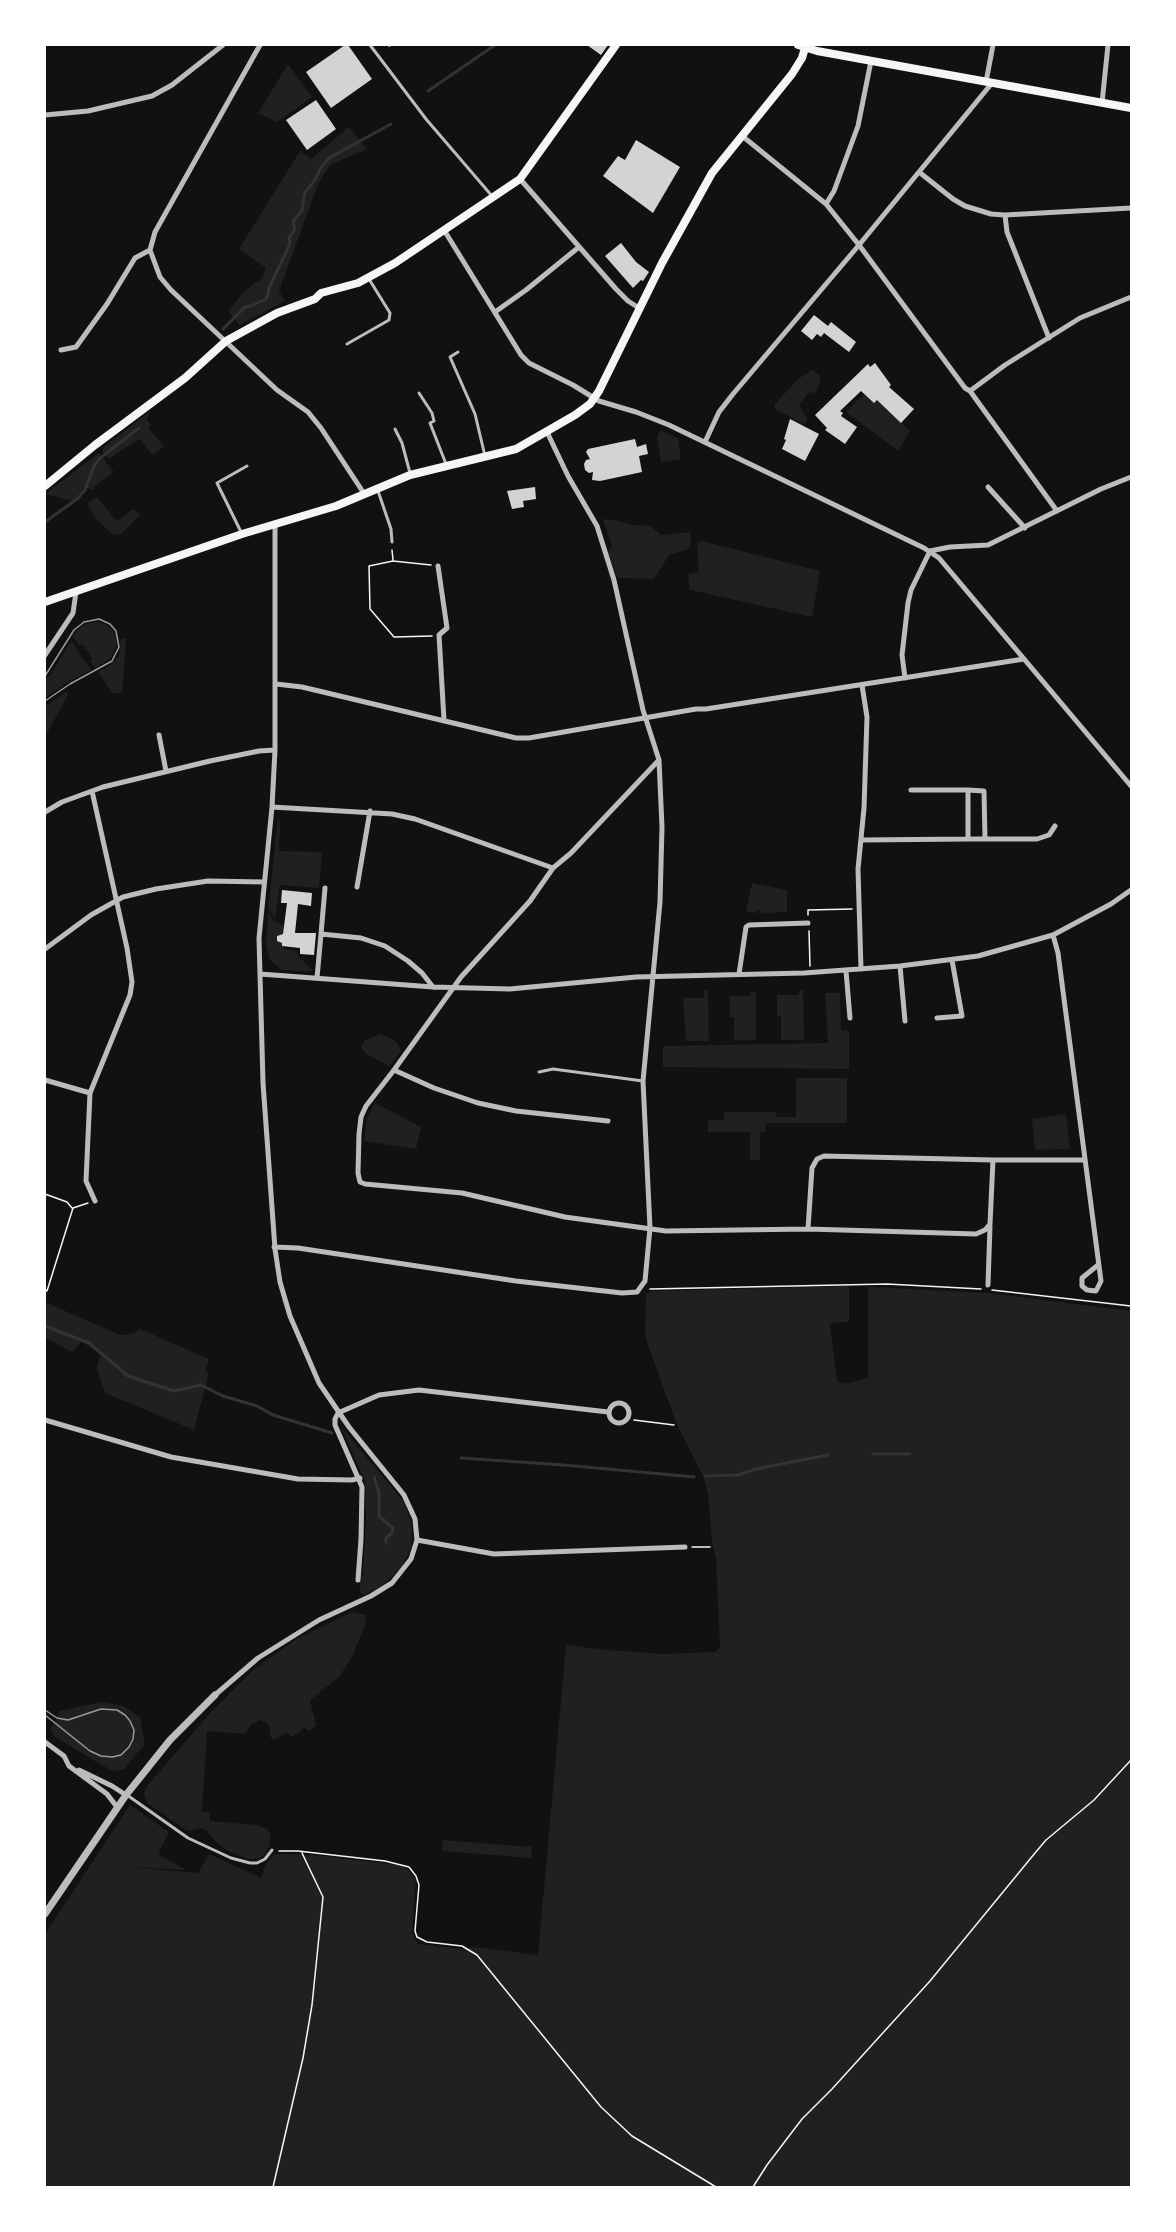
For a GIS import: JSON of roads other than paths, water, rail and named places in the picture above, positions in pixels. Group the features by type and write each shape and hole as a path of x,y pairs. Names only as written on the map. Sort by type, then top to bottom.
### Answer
{"main road":[{"path":"45,486 95,445 185,378 226,341 277,313 315,299 321,293 358,283 396,263 520,178 616,45"},
{"path":"45,602 242,534 364,495 410,475 516,449 574,416 594,399 639,308 712,173 792,74 802,58 803,46 872,61 1131,108"}],"street":[{"path":"45,115 88,111 152,96 179,80 223,45"},
{"path":"260,45 155,232 150,250 165,284 277,390 308,412 328,438 364,495"},
{"path":"705,442 719,412 919,172 989,82 993,45"},
{"path":"1102,103 1108,45"},
{"path":"826,204 834,191 858,126 872,61"},
{"path":"741,135 826,204 969,391 1057,511"},
{"path":"919,172 953,199 965,206 985,212 1005,215 1131,208"},
{"path":"520,178 623,297 639,308"},
{"path":"1005,215 1007,232 1049,338"},
{"path":"444,230 521,356 529,363 573,385 594,399 649,417 705,442 930,551 942,561 1131,786"},
{"path":"495,312 579,247"},
{"path":"61,350 76,347 107,304 135,258 150,250"},
{"path":"969,391 1005,365 1090,313 1131,297"},
{"path":"274,1247 306,1249 516,1281 612,1292 632,1293 646,1287 650,1228 643,1081 662,864 659,760 626,639 614,580 597,526 568,476 547,432"},
{"path":"930,551 950,547 988,545 1101,489 1131,477"},
{"path":"988,487 1025,528"},
{"path":"45,1914 126,1795 170,1740 214,1695 258,1658 319,1620 382,1591 405,1568 415,1550 417,1540 418,1530 409,1503 338,1413 319,1383 295,1330 280,1281 274,1247 265,1123 260,938 275,750 275,525"},
{"path":"905,678 902,655 908,603 911,590 930,551"},
{"path":"438,566 447,627 439,635 444,720"},
{"path":"45,655 73,613 76,592"},
{"path":"276,684 302,687 522,738 1024,659"},
{"path":"861,969 858,868 862,840 867,717 862,685"},
{"path":"159,735 166,771"},
{"path":"45,812 62,802 92,791 166,771 259,751 275,750"},
{"path":"659,760 577,847 554,868 530,901 453,988 363,1112 358,1163 360,1182 462,1193 565,1217 666,1230 808,1229 976,1234 985,1230 990,1224"},
{"path":"911,790 984,791 985,839"},
{"path":"968,790 968,839"},
{"path":"92,791 132,976 132,989 90,1093 86,1181 95,1201"},
{"path":"272,807 392,814 415,819 554,868"},
{"path":"357,887 370,811"},
{"path":"862,840 1037,839 1049,835 1055,826"},
{"path":"45,949 91,915 117,903 124,897 185,884 224,880 264,882"},
{"path":"317,978 325,888"},
{"path":"260,974 433,987 539,988 652,977 900,966 952,960 996,951 1053,934 1111,904 1131,890"},
{"path":"739,974 746,927 749,925 808,923"},
{"path":"321,934 361,938 385,946 408,961 433,987"},
{"path":"1053,934 1058,953 1101,1281 1096,1291 1087,1290 1082,1286 1082,1278 1098,1265"},
{"path":"937,1018 962,1016 952,960"},
{"path":"900,966 905,1021"},
{"path":"846,970 850,1017"},
{"path":"394,1070 434,1088 478,1103 516,1111 608,1121"},
{"path":"45,1080 90,1093"},
{"path":"808,1229 812,1168 820,1157 1085,1160"},
{"path":"988,1285 993,1160"},
{"path":"358,1580 362,1487 335,1425 338,1413 379,1395 419,1390 608,1412"},
{"path":"45,1420 171,1457 298,1479 352,1480 360,1478"},
{"path":"417,1540 494,1554 685,1547"},
{"path":"45,1742 64,1756 69,1766 107,1794 117,1808"},
{"path":"69,1766 126,1795"}],"lane":[{"path":"370,45 426,119 493,197"},
{"path":"347,344 389,320 390,313 368,278"},
{"path":"458,352 450,357 475,414 486,458"},
{"path":"418,393 432,413 434,421 430,423 442,450 446,466"},
{"path":"395,429 402,443 410,475"},
{"path":"242,534 217,483 247,466"},
{"path":"378,489 391,529 392,543"},
{"path":"539,1072 553,1069 643,1081"},
{"path":"126,1795 188,1838 231,1858 257,1863 265,1859 272,1850"}],"waterway":[{"path":"428,91 495,45"},
{"path":"223,329 245,307 266,299 290,244 289,238 295,229 293,222 302,210 305,192 322,166 329,158 391,124"},
{"path":"45,522 77,499 85,490 94,466 100,458 139,428"},
{"path":"45,1326 89,1343 128,1376 174,1391 201,1385 223,1396 257,1406 273,1415 332,1433"},
{"path":"873,1454 910,1454"},
{"path":"705,1476 738,1475 756,1469 828,1455"},
{"path":"461,1458 694,1477"},
{"path":"374,1477 379,1492 379,1516 393,1528 392,1533 386,1538 386,1543"}],"tram line":[{"path":"45,676 74,630 84,622 99,619 110,624 116,631 119,647 112,661 45,701"},
{"path":"45,1710 57,1718 68,1720 101,1709 117,1710 130,1721 134,1730 133,1739 121,1755 101,1756 90,1751 45,1715"}]}
